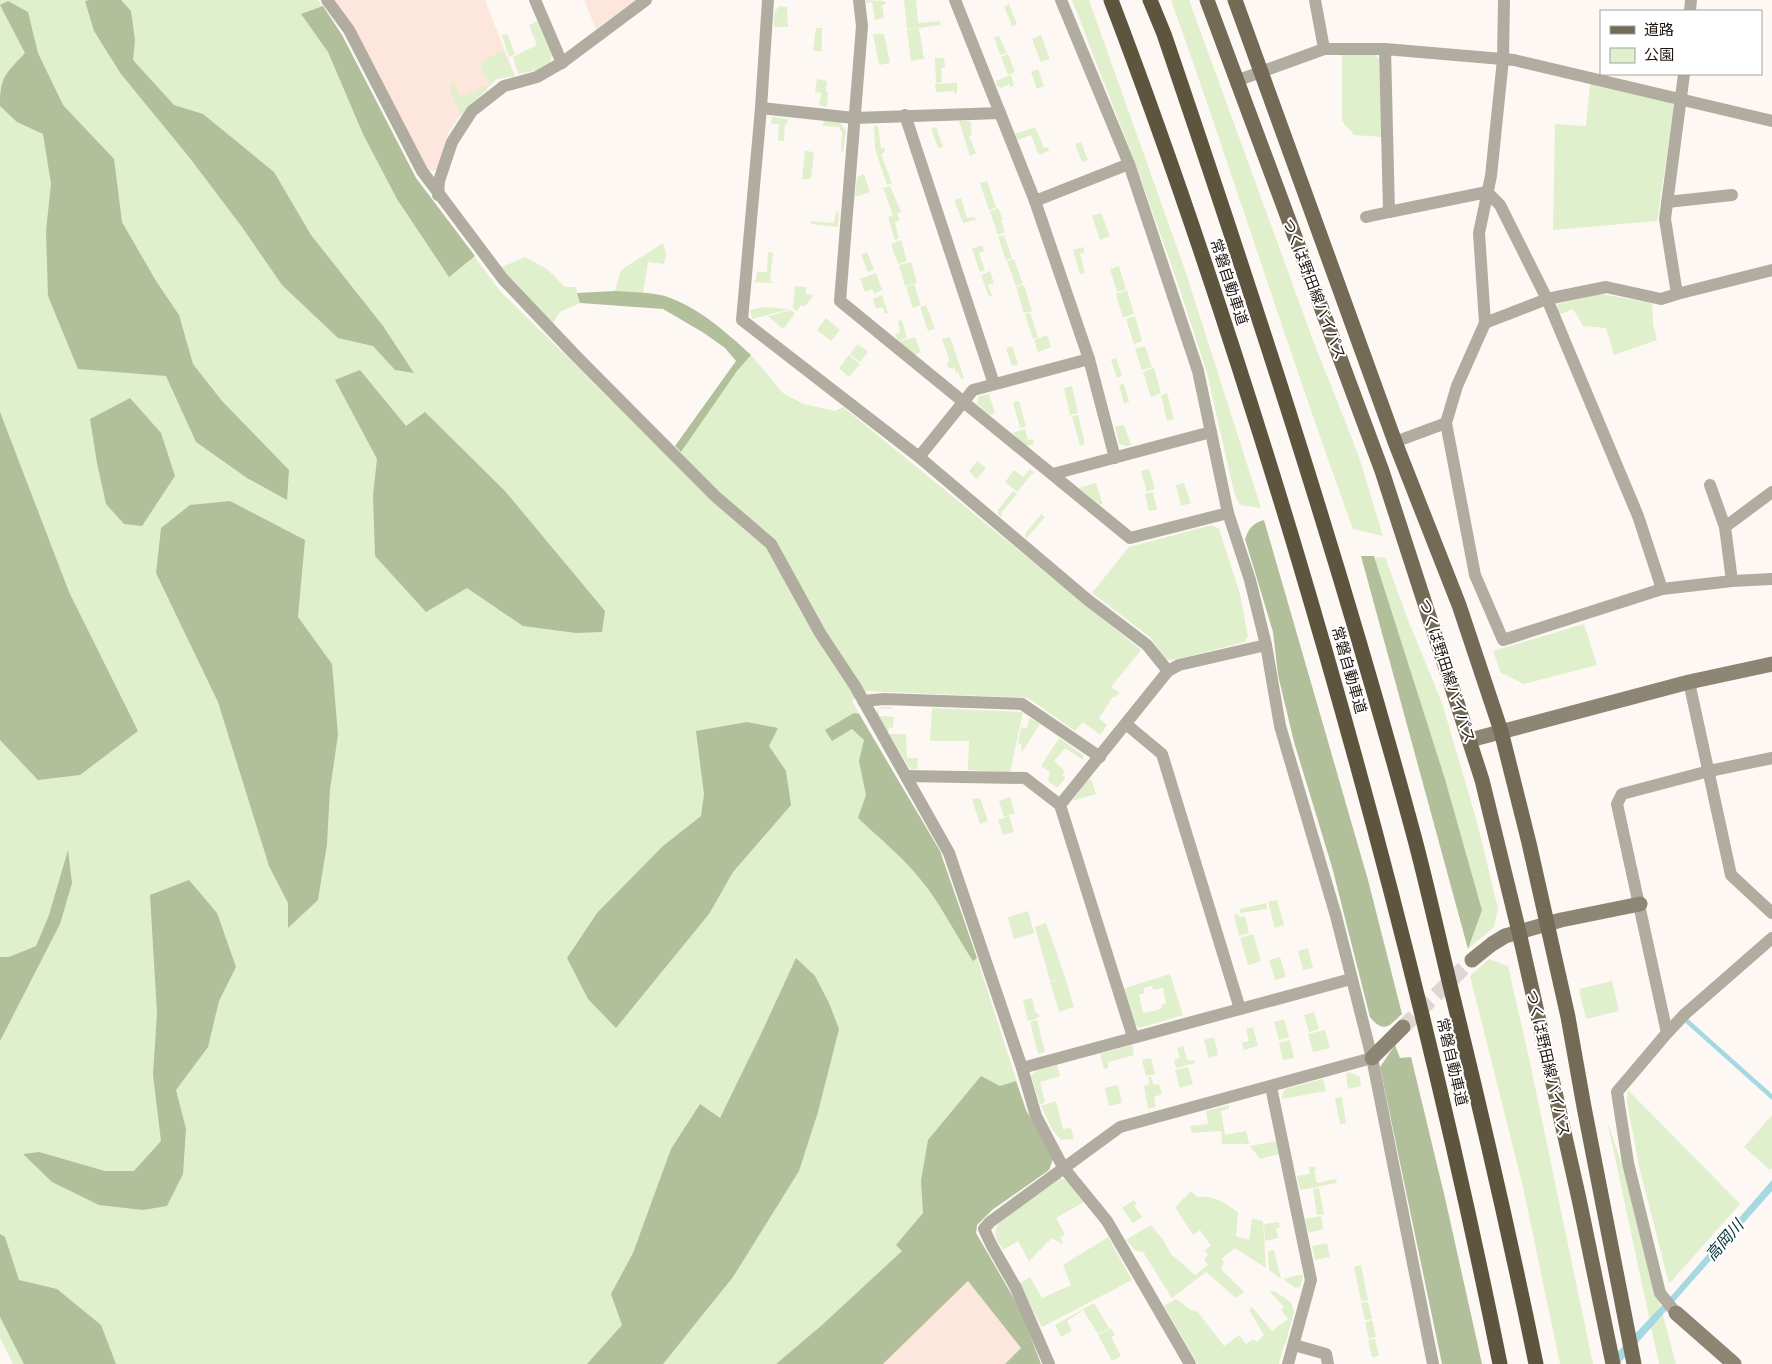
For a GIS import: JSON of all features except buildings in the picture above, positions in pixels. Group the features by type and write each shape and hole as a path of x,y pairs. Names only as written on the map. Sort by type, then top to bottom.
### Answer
{"highway":[{"name":"常磐自動車道","path":"1111,0 1203,258 1269,462 1327,657 1380,846 1436,1068 1500,1364"},
{"name":"常磐自動車道","path":"1150,0 1170,52 1256,308 1304,458 1367,668 1414,839 1468,1055 1516,1266 1536,1364"}],"main road":[{"name":"つくば野田線バイパス","path":"1207,0 1382,471 1470,740 1489,807 1519,932 1580,1199 1614,1364"},
{"name":"つくば野田線バイパス","path":"1234,0 1394,442 1459,605 1501,731 1529,842 1568,1017 1634,1364"}],"street":[{"path":"327,0 349,30 422,171 502,279 715,496 771,544 820,633 863,701 949,853 1022,1068 1036,1116 1063,1168 1107,1221 1190,1364"},
{"path":"535,0 562,63"},
{"path":"438,195 439,181 452,142 472,110 504,86 537,77 562,63 646,0"},
{"path":"768,0 742,320 919,457 1088,600 1147,645 1168,672"},
{"path":"859,0 862,26 840,302 1130,538 1228,513"},
{"path":"955,0 1035,201 1089,360 1115,458"},
{"path":"1061,0 1129,164 1198,371 1228,513 1250,580 1266,645 1280,726 1336,916 1372,1058 1433,1364"},
{"path":"1315,0 1324,49"},
{"path":"1504,0 1503,58 1491,176 1479,233 1485,323 1457,386 1446,423 1475,575 1503,640 1662,589 1732,581 1772,579"},
{"path":"1236,81 1324,49 1385,49 1503,58 1772,121"},
{"path":"1385,49 1389,212"},
{"path":"1677,294 1665,219 1684,75"},
{"path":"760,108 854,118 1000,113"},
{"path":"905,115 994,384"},
{"path":"1035,201 1129,164"},
{"path":"1366,217 1487,192"},
{"path":"1487,192 1500,205 1547,299 1638,516 1662,589"},
{"path":"1667,202 1732,195"},
{"path":"1485,323 1547,299 1606,286 1661,299 1772,270"},
{"path":"919,457 973,390 1089,360"},
{"path":"1394,442 1446,423"},
{"path":"1053,474 1211,432"},
{"path":"1710,485 1725,527 1732,581"},
{"path":"1725,527 1772,492"},
{"path":"1060,805 1168,672 1179,665 1266,645"},
{"path":"1470,740 1689,682 1772,664"},
{"path":"1689,682 1731,875 1772,913"},
{"path":"863,701 884,699 1022,704 1100,756"},
{"path":"1126,724 1162,754 1240,1009"},
{"path":"1667,1033 1618,804 1622,794 1709,771 1772,758"},
{"path":"906,776 1025,778 1060,805 1133,1037"},
{"path":"1472,960 1505,936 1548,924 1640,904"},
{"path":"1734,1364 1676,1313 1660,1293 1628,1163 1617,1092 1685,1014 1772,938"},
{"path":"1022,1068 1352,979"},
{"path":"1049,1364 1016,1288 984,1229 990,1222 1120,1127 1372,1058 1403,1027"},
{"path":"1271,1087 1311,1280 1288,1364"},
{"path":"1294,1346 1326,1354 1328,1364"}],"shaded area":[{"path":"332,0 485,0 515,76 496,79 461,115 448,133 437,170 427,171"},
{"path":"584,0 636,0 596,29"},
{"path":"968,1281 1021,1348 1005,1364 883,1364"}],"green space":[{"path":"0,0 318,0 342,35 416,178 500,291 674,462 737,371 751,355 783,393 804,404 835,411 843,407 1141,650 1111,687 1120,693 1113,697 1099,718 1107,725 1100,735 1083,722 1075,731 1028,698 864,691 852,701 940,851 1026,1110 1053,1159 1049,1170 992,1210 977,1225 976,1238 838,1364 13,1364 0,1338"},
{"path":"121,0 131,11 135,40 133,60 174,105 203,114 274,172 311,235 383,326 414,373 395,370 373,346 338,338 282,285 242,227 189,157 121,74 94,31 85,1"},
{"path":"866,0 885,1 886,4 882,5 884,18 875,20 872,2 866,3"},
{"path":"904,0 916,0 918,23 940,21 941,25 919,28 924,59 911,61 907,30 917,28 907,29"},
{"path":"1072,0 1089,0 1185,270 1261,508 1240,505 1234,492 1207,373 1177,281 1134,160"},
{"path":"1171,0 1189,0 1314,343 1358,454 1383,536 1353,529"},
{"path":"8,1 28,12 38,53 63,105 114,159 122,222 156,281 179,315 193,364 222,401 289,470 287,500 247,478 196,442 166,376 78,369 48,296 46,231 51,184 43,134 17,122 0,106 1,88 5,76 25,53 0,5"},
{"path":"1009,4 1017,24 1012,26 1004,6"},
{"path":"323,6 342,35 416,178 475,256 449,277 397,199 363,134 328,52 301,14"},
{"path":"780,6 787,7 788,27 774,27 775,13"},
{"path":"537,21 552,54 550,63 539,70 518,74 513,57 537,45 529,25"},
{"path":"816,28 822,28 822,51 813,51"},
{"path":"507,34 515,54 509,57 502,35"},
{"path":"873,34 884,34 890,63 879,65"},
{"path":"1041,35 1050,59 1041,62 1032,39"},
{"path":"999,36 1007,53 1000,55 994,37"},
{"path":"503,50 515,76 496,79 490,86 480,66 483,65 482,61"},
{"path":"1008,54 1015,72 1008,75 1001,57"},
{"path":"1375,54 1379,59 1382,137 1354,135 1342,121 1342,55"},
{"path":"935,58 944,58 945,67 941,68 942,82 936,83"},
{"path":"1038,69 1044,86 1037,89 1031,72"},
{"path":"1011,75 1014,86 1011,87 1009,84 1001,88 997,86 996,81"},
{"path":"817,79 827,81 827,107 819,105 821,93 815,92"},
{"path":"452,81 461,97 487,85 488,88 461,115 451,93"},
{"path":"957,83 957,93 954,93 954,91 936,92 935,84"},
{"path":"1590,83 1670,99 1674,106 1657,221 1553,230 1555,124 1586,126"},
{"path":"772,117 788,119 787,124 785,124 784,141 778,141 779,124 771,124"},
{"path":"824,121 840,122 846,131 843,152 841,151 842,131 840,131 840,127 823,126"},
{"path":"959,121 969,121 972,125 970,127 972,135 969,136 976,153 970,156"},
{"path":"874,126 878,126 881,148 884,148 885,152 881,154 892,183 887,185 875,149 877,148 875,148"},
{"path":"936,127 943,147 938,148 931,128"},
{"path":"1035,127 1044,148 1048,147 1049,151 1039,155 1031,135 1018,140 1015,134"},
{"path":"1081,142 1088,160 1082,162 1075,144"},
{"path":"805,151 814,152 811,179 802,179"},
{"path":"864,174 870,192 855,197 857,177"},
{"path":"987,181 996,207 989,210 980,183"},
{"path":"890,186 901,212 893,215 883,188"},
{"path":"961,198 967,218 974,217 977,219 963,223 954,200"},
{"path":"998,208 1003,219 1001,221 1005,232 998,235 990,211"},
{"path":"836,212 839,213 838,227 811,224 811,221 834,223"},
{"path":"1101,213 1110,236 1100,240 1092,216"},
{"path":"897,214 900,220 895,222 899,238 895,240 888,217"},
{"path":"1004,235 1012,258 1006,260 998,237"},
{"path":"901,240 907,261 898,264 891,244"},
{"path":"663,243 666,253 664,264 648,262 643,294 615,291 621,270"},
{"path":"982,245 984,251 979,253 985,270 980,272 972,249"},
{"path":"1083,247 1085,252 1080,254 1085,273 1080,274 1073,250"},
{"path":"768,252 773,253 770,281 772,283 753,282 756,280 757,272 767,272"},
{"path":"867,252 874,270 868,272 861,255"},
{"path":"525,257 547,269 565,287 576,287 580,303 560,312 553,323 512,283 502,267"},
{"path":"1014,259 1023,284 1016,286 1007,261"},
{"path":"911,262 917,283 905,286 899,265"},
{"path":"1119,266 1126,289 1117,292 1110,269"},
{"path":"990,271 994,283 988,285 992,296 989,297 981,275"},
{"path":"876,273 882,290 874,294 872,289 865,292 860,279"},
{"path":"914,284 921,305 913,308 906,287"},
{"path":"1024,285 1032,311 1024,313 1016,287"},
{"path":"795,286 806,287 806,294 814,295 805,306 801,305 797,311 793,308"},
{"path":"1127,290 1134,314 1123,318 1116,294"},
{"path":"615,291 665,296 689,306 711,321 751,355 737,371 681,452 675,446 736,361 725,348 704,333 663,309 580,303 577,293"},
{"path":"1601,294 1652,303 1653,324 1657,340 1614,355 1606,328 1583,326 1573,309 1559,315 1558,304"},
{"path":"882,295 888,313 885,314 883,307 876,309 873,299"},
{"path":"926,305 935,329 928,331 920,307"},
{"path":"764,307 790,309 752,319 750,310"},
{"path":"791,310 795,314 783,329 768,316"},
{"path":"1030,313 1038,337 1033,339 1025,314"},
{"path":"1135,316 1142,341 1134,344 1126,319"},
{"path":"826,318 840,330 831,341 817,330"},
{"path":"902,320 907,338 898,341 895,334 900,332 898,321"},
{"path":"1047,335 1051,347 1038,352 1034,340"},
{"path":"915,337 921,352 914,355 898,342"},
{"path":"950,337 964,378 961,379 954,367 949,369 947,363 950,361 942,339"},
{"path":"858,344 868,352 860,362 850,354"},
{"path":"1012,346 1018,364 1012,366 1006,349"},
{"path":"1145,346 1152,367 1142,370 1135,349"},
{"path":"849,355 860,364 849,377 839,368"},
{"path":"1116,358 1122,376 1117,378 1111,360"},
{"path":"1154,368 1161,393 1151,397 1143,372"},
{"path":"360,370 406,426 425,412 505,491 605,611 602,632 576,633 523,626 467,588 426,612 375,556 373,495 377,459 335,380"},
{"path":"1124,384 1129,402 1124,404 1119,385"},
{"path":"1072,386 1078,413 1070,415 1064,388"},
{"path":"1167,393 1174,419 1167,421 1161,395"},
{"path":"989,394 995,413 990,415 977,404 979,396"},
{"path":"130,398 161,433 175,476 142,526 124,524 106,504 90,419"},
{"path":"1019,401 1026,427 1020,428 1013,402"},
{"path":"0,412 69,592 138,731 80,775 38,780 0,740"},
{"path":"1078,415 1085,444 1080,446 1072,416"},
{"path":"1124,425 1131,445 1119,444 1115,426"},
{"path":"1025,429 1028,440 1033,439 1034,444 1027,446 1012,433"},
{"path":"977,461 986,468 977,479 969,471"},
{"path":"1030,469 1035,473 1031,475 1017,492 1005,482 1014,470 1023,477"},
{"path":"1149,469 1155,489 1147,492 1141,471"},
{"path":"1096,483 1103,504 1100,505 1079,488"},
{"path":"1184,483 1191,503 1181,506 1176,485"},
{"path":"1013,491 1017,494 1002,512 1001,517 998,514 998,510"},
{"path":"1153,492 1157,510 1149,511 1145,494"},
{"path":"230,501 305,540 298,617 332,664 338,735 330,789 327,844 318,900 288,928 288,903 269,866 218,702 156,573 161,528 190,505"},
{"path":"1041,514 1045,517 1026,539 1025,534"},
{"path":"1264,520 1368,880 1402,1014 1390,1025 1383,1027 1370,1017 1332,867 1294,742 1278,675 1273,632 1245,539 1252,526"},
{"path":"1212,525 1219,529 1240,594 1248,636 1245,642 1174,660 1166,659 1150,637 1092,593 1129,547"},
{"path":"1361,556 1374,556 1445,779 1482,910 1468,949"},
{"path":"1385,557 1442,703 1477,822 1498,909 1494,927 1468,949 1482,909 1445,779 1375,558"},
{"path":"1584,624 1597,665 1524,684 1501,673 1493,651"},
{"path":"892,707 892,709 879,708"},
{"path":"932,708 1023,712 1010,773 968,770 969,741 930,741"},
{"path":"879,709 879,716 894,717 893,728 889,727 888,733 876,714"},
{"path":"854,713 859,714 940,851 977,958 973,961 935,899 921,880 899,856 858,818 866,795 859,761 864,740 852,729 832,741 825,730"},
{"path":"1029,719 1040,724 1022,752 1021,744 1018,743 1021,727 1027,729"},
{"path":"747,722 778,728 769,746 786,771 791,805 733,872 709,914 616,1028 588,999 567,958 597,913 663,846 701,816 704,794 696,731"},
{"path":"889,734 906,734 907,758 918,758 917,769 909,767"},
{"path":"1059,738 1083,755 1083,760 1065,748 1054,761 1065,771 1062,775 1065,778 1057,788 1048,781 1050,772 1041,766"},
{"path":"1091,779 1096,794 1072,801 1087,781"},
{"path":"1010,797 1015,813 1004,817 999,801"},
{"path":"980,798 988,821 980,824 972,799"},
{"path":"1009,816 1014,832 1003,835 998,820"},
{"path":"68,850 72,883 60,924 0,1041 0,957 9,957 36,946 49,915"},
{"path":"189,880 217,913 236,967 219,1001 208,1047 176,1090 186,1129 183,1174 167,1206 143,1210 99,1205 52,1182 23,1154 39,1152 105,1171 134,1171 161,1141 153,1075 157,1013 150,895"},
{"path":"1277,900 1284,925 1275,928 1268,902"},
{"path":"1266,903 1267,909 1240,913 1240,909"},
{"path":"1028,911 1034,933 1014,939 1008,917"},
{"path":"1236,914 1240,917 1245,916 1249,933 1239,936 1234,915"},
{"path":"1046,923 1065,977 1050,981 1035,927"},
{"path":"1253,934 1261,961 1248,965 1240,938"},
{"path":"1308,948 1313,968 1303,970 1298,951"},
{"path":"1280,957 1286,977 1275,980 1269,960"},
{"path":"796,958 815,976 829,1003 839,1029 818,1112 799,1171 733,1277 663,1364 587,1364 622,1325 611,1294 633,1253 671,1149 700,1104 720,1118"},
{"path":"1489,959 1508,966 1593,1364 1560,1364 1523,1187 1470,976"},
{"path":"1170,974 1183,1015 1140,1028 1134,1025 1122,989","holes":["1152,986 1153,990 1163,988 1166,1003 1161,1005 1162,1008 1158,1010 1143,1013 1139,995 1144,993 1144,988"]},
{"path":"1065,977 1074,1007 1059,1012 1050,982"},
{"path":"1612,981 1619,1011 1586,1019 1579,989"},
{"path":"1032,998 1035,1011 1040,1016 1028,1021 1023,1000"},
{"path":"1314,1012 1319,1029 1309,1032 1304,1015"},
{"path":"1284,1019 1289,1037 1279,1040 1274,1022"},
{"path":"1037,1020 1045,1052 1038,1054 1030,1022"},
{"path":"1253,1027 1258,1046 1244,1050 1242,1043 1249,1041 1246,1029"},
{"path":"1325,1030 1330,1048 1313,1052 1308,1034"},
{"path":"1214,1037 1218,1055 1209,1058 1204,1040"},
{"path":"1290,1040 1294,1058 1283,1060 1279,1043"},
{"path":"1132,1045 1134,1055 1108,1062 1108,1068 1104,1069 1100,1054"},
{"path":"1395,1045 1400,1058 1411,1057 1482,1364 1442,1364 1380,1067"},
{"path":"1183,1046 1188,1061 1194,1060 1195,1063 1176,1068 1174,1060 1180,1058 1177,1048"},
{"path":"1151,1058 1155,1074 1146,1076 1142,1060"},
{"path":"1057,1065 1060,1076 1040,1082 1045,1103 1040,1104 1031,1076 1036,1071"},
{"path":"1188,1067 1193,1084 1180,1088 1175,1070"},
{"path":"1349,1072 1360,1077 1361,1086 1348,1089 1346,1074"},
{"path":"981,1076 1000,1086 1016,1081 1026,1110 1053,1159 1049,1170 992,1210 977,1225 976,1233 1020,1309 1041,1364 1005,1364 1021,1348 968,1281 883,1364 776,1364 821,1326 902,1251 896,1245 923,1213 921,1181 928,1140"},
{"path":"1148,1077 1151,1077 1154,1085 1159,1084 1162,1094 1154,1097 1156,1107 1148,1109 1144,1086 1150,1084"},
{"path":"1323,1079 1326,1091 1282,1099 1285,1089"},
{"path":"1118,1085 1122,1103 1109,1106 1105,1088"},
{"path":"1628,1090 1740,1204 1669,1284 1639,1166 1627,1102"},
{"path":"1342,1097 1346,1123 1340,1124 1335,1098"},
{"path":"1056,1101 1063,1129 1071,1128 1074,1139 1061,1140 1053,1131 1041,1106"},
{"path":"1229,1105 1229,1109 1221,1111 1225,1135 1246,1131 1249,1144 1222,1144 1221,1131 1192,1133 1190,1126 1208,1124 1206,1111"},
{"path":"1772,1115 1772,1168 1770,1170 1744,1147"},
{"path":"1607,1120 1626,1177 1676,1364 1659,1364"},
{"path":"1276,1141 1279,1154 1260,1159 1250,1146"},
{"path":"1309,1167 1315,1167 1317,1183 1336,1179 1337,1183 1300,1190 1297,1176 1310,1174"},
{"path":"1060,1178 1068,1181 1084,1202 1056,1218 1065,1234 1060,1238 1063,1242 1062,1244 1052,1238 1029,1261 1018,1241 1003,1250 995,1233 1000,1222"},
{"path":"1319,1188 1324,1214 1317,1215 1313,1189"},
{"path":"1191,1191 1197,1197 1209,1197 1219,1200 1238,1212 1236,1236 1249,1240 1252,1219 1263,1221 1266,1268 1235,1248 1221,1259 1224,1262 1221,1269 1244,1292 1236,1298 1206,1272 1172,1298 1143,1252 1136,1251 1126,1240 1151,1225 1171,1254 1195,1275 1208,1265 1204,1259 1208,1255 1205,1250 1211,1246 1200,1230 1193,1235 1175,1207"},
{"path":"1134,1200 1137,1204 1134,1206 1142,1217 1133,1223 1122,1208"},
{"path":"1321,1216 1323,1229 1308,1233 1305,1219"},
{"path":"1279,1222 1280,1227 1276,1228 1278,1238 1265,1241 1264,1224"},
{"path":"0,1234 5,1237 19,1280 57,1289 101,1325 116,1364 24,1364 0,1317"},
{"path":"1108,1237 1132,1280 1042,1327 1019,1284 1030,1277 1042,1298 1071,1285 1063,1265"},
{"path":"1327,1243 1330,1257 1315,1260 1312,1246"},
{"path":"1274,1250 1281,1279 1269,1270 1268,1251"},
{"path":"1361,1265 1368,1300 1361,1301 1354,1267"},
{"path":"1302,1274 1300,1287 1295,1288 1283,1279"},
{"path":"1274,1291 1291,1302 1294,1312 1285,1345 1282,1342 1284,1345 1279,1364 1198,1364 1164,1306 1176,1299 1191,1310 1197,1311 1224,1346 1239,1335 1246,1344 1253,1339 1257,1342 1264,1335 1249,1310 1252,1307 1272,1331 1288,1319 1281,1310 1284,1307 1270,1292"},
{"path":"1368,1302 1372,1319 1365,1320 1361,1303"},
{"path":"1094,1303 1109,1328 1098,1334 1083,1310 1067,1321 1072,1331 1061,1337 1055,1325"},
{"path":"1372,1320 1376,1337 1369,1339 1365,1322"},
{"path":"1111,1328 1115,1335 1111,1337 1121,1356 1112,1361 1098,1335"},
{"path":"1375,1339 1379,1356 1372,1357 1368,1340"}],"water":[{"name":"高岡川","path":"1772,1180 1772,1191 1619,1364 1606,1364 1673,1294"}],"waterway":[{"path":"1688,1022 1772,1097"}],"tunnel":[{"path":"1403,1027 1472,960"}]}
